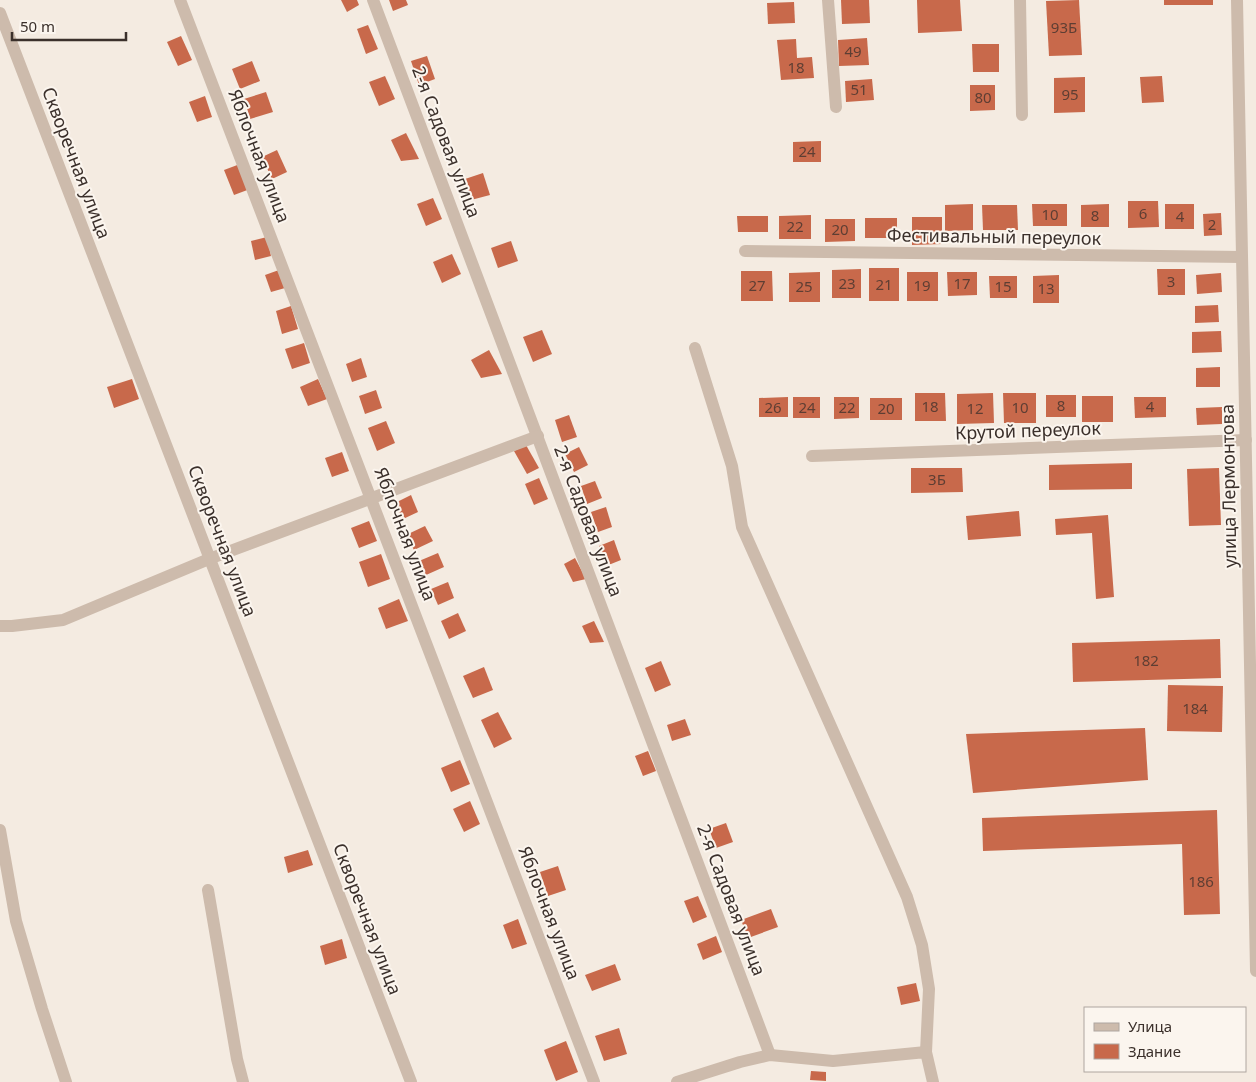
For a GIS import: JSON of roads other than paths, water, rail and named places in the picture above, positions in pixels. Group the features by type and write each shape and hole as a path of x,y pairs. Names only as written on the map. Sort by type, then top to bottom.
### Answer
{"street":[{"name":"Яблочная улица","path":"180,0 594,1082"},
{"name":"2-я Садовая улица","path":"373,0 770,1054"},
{"path":"828,0 836,107"},
{"path":"1020,0 1022,115"},
{"name":"улица Лермонтова","path":"1237,0 1254,719 1256,971"},
{"name":"Скворечная улица","path":"0,13 411,1082"},
{"name":"Фестивальный переулок","path":"745,252 1242,257"},
{"path":"696,348 732,466 742,527 909,905 922,945 929,989 926,1052 933,1082"},
{"path":"0,626 63,620 209,559 538,436"},
{"name":"Крутой переулок","path":"812,456 1246,440"},
{"path":"0,830 16,921 66,1082"},
{"path":"208,890 236,1059 243,1082"},
{"path":"677,1082 770,1054 833,1061 926,1052"}]}
